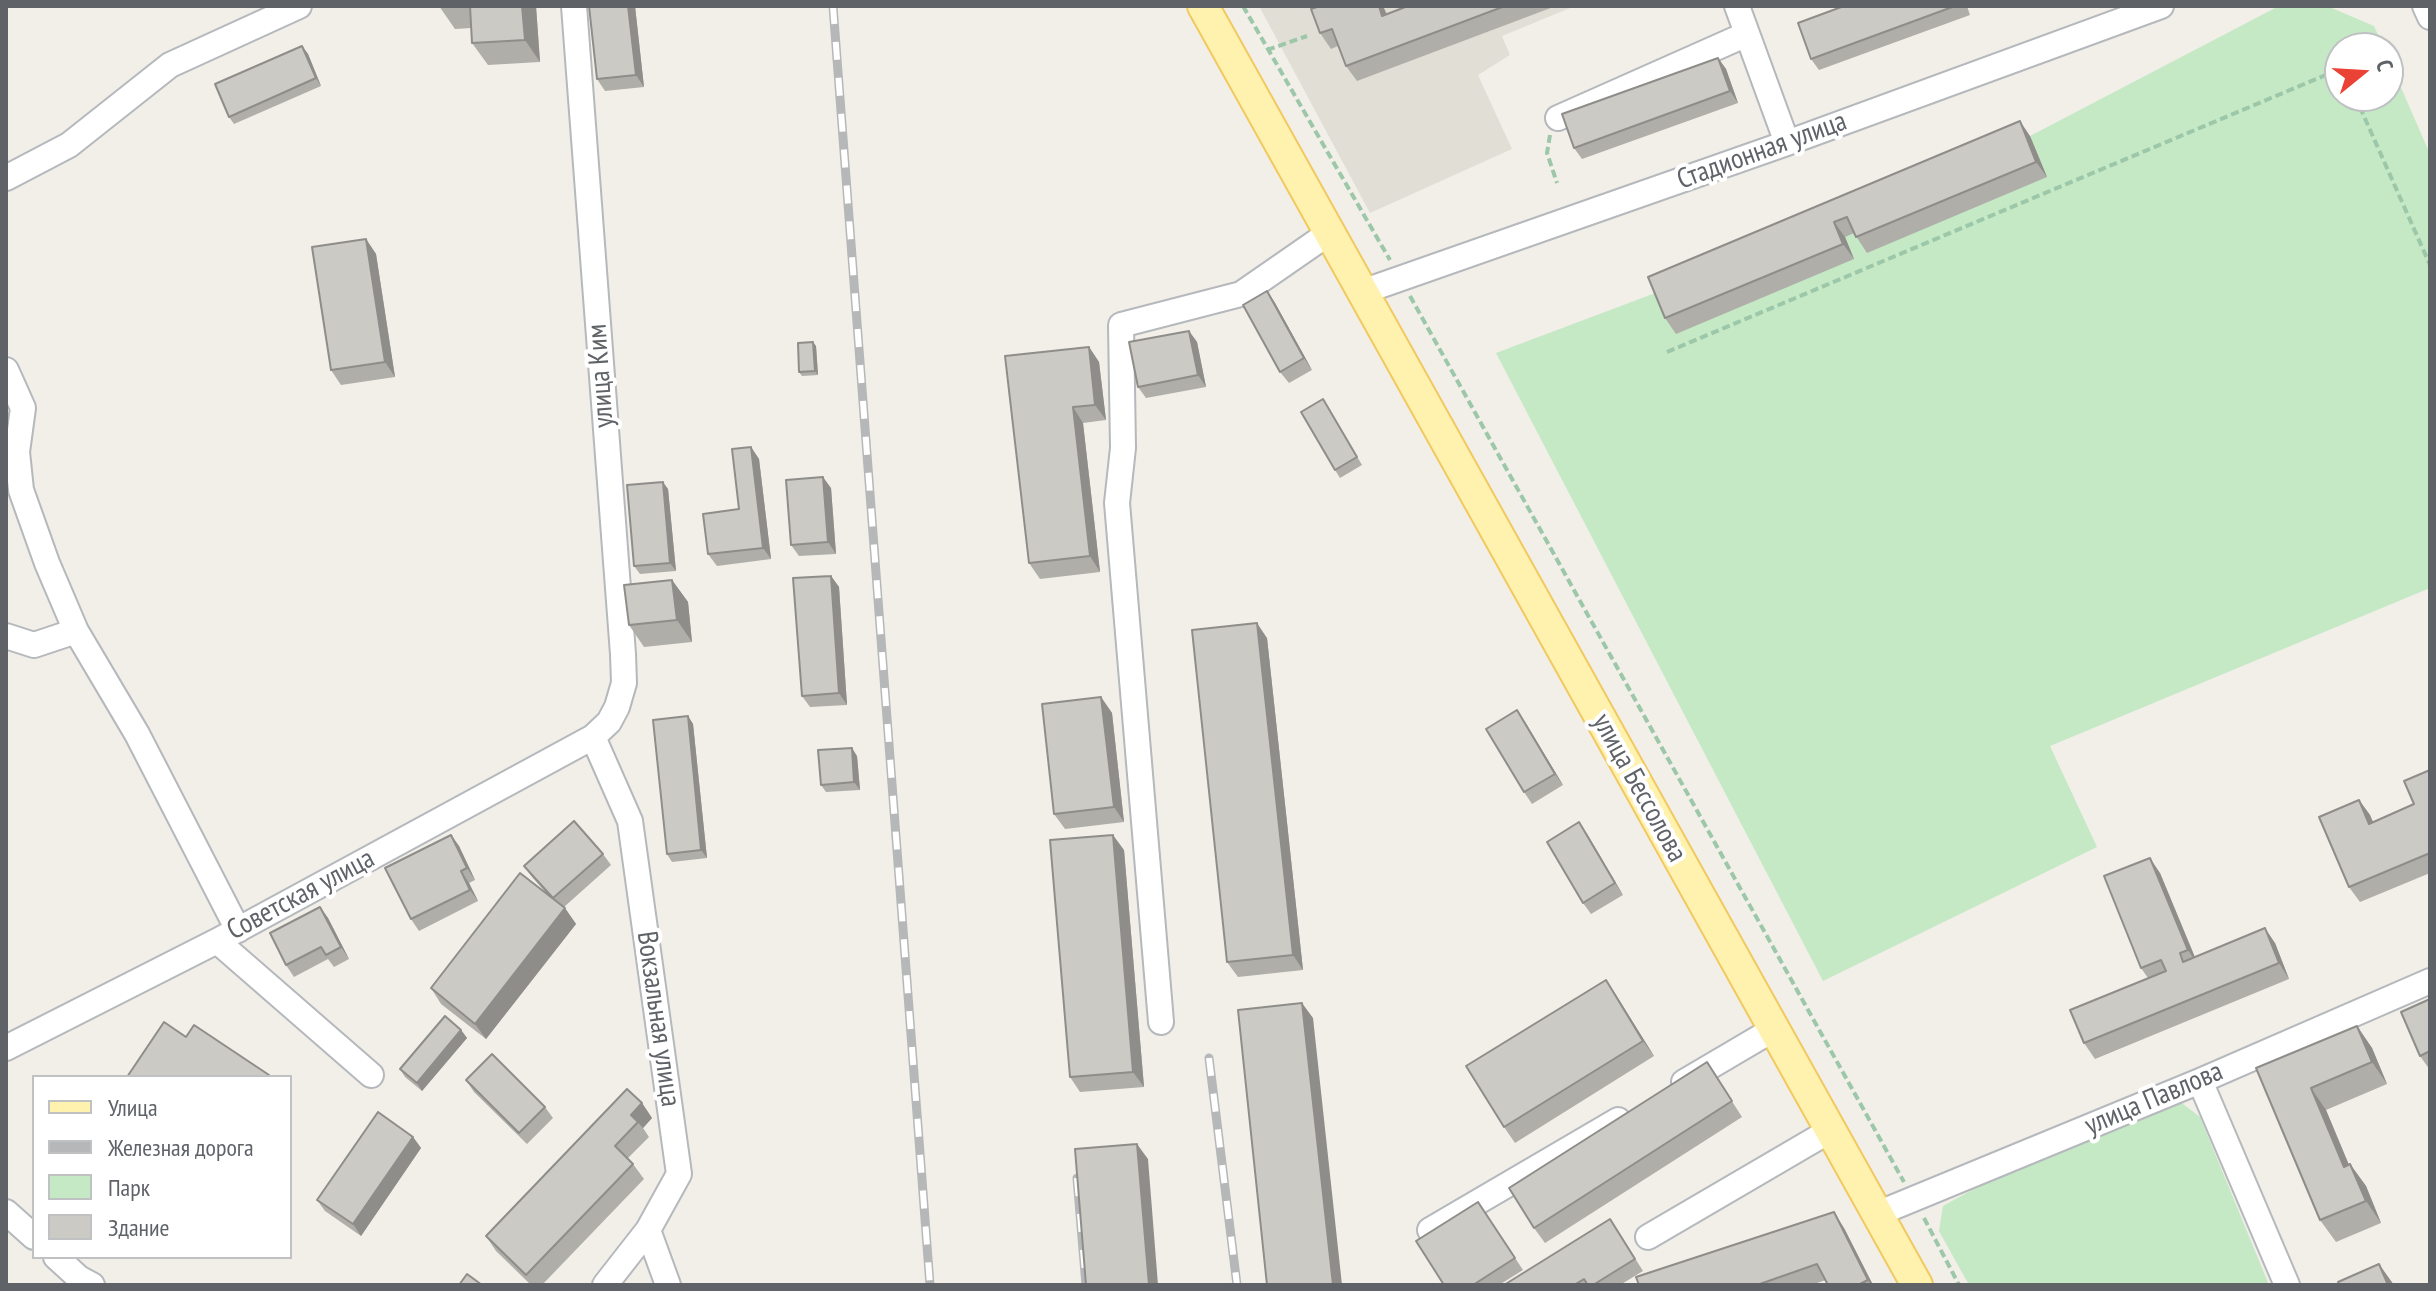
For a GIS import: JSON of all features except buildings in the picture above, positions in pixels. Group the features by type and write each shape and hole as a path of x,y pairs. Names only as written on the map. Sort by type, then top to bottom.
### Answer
{"main road":[{"name":"улица Бессолова","path":"1203,6 1917,1285"}],"street":[{"path":"6,178 69,145 170,65 299,6"},
{"name":"улица Ким","path":"574,6 624,683 609,722 593,737"},
{"path":"1737,6 1787,143"},
{"name":"Стадионная улица","path":"1362,292 1787,143 2161,6"},
{"path":"2425,6 2430,17"},
{"path":"1558,118 1747,34"},
{"path":"1161,1022 1117,503 1123,448 1121,325 1241,294 1329,233"},
{"path":"6,370 23,408 17,452 21,490 76,631 137,734 227,935 371,1075"},
{"path":"6,636 34,645 76,631"},
{"name":"Советская улица","path":"6,1048 227,935 593,737"},
{"name":"Вокзальная улица","path":"593,737 630,821 679,1174 648,1230 605,1285"},
{"name":"улица Павлова","path":"1877,1214 2200,1081 2430,981"},
{"path":"1664,1094 1774,1029"},
{"path":"2200,1081 2287,1285"},
{"path":"1430,1230 1636,1110"},
{"path":"1648,1237 1831,1130"},
{"path":"6,1212 32,1235"},
{"path":"648,1230 668,1285"},
{"path":"58,1259 92,1285"}],"path":[{"path":"1243,6 1400,278 1959,1285"},
{"path":"1267,50 1307,36"},
{"path":"1667,352 2324,76"},
{"path":"2362,112 2430,265"},
{"path":"1557,183 1547,153 1550,132 1558,118"}],"shaded area":[{"path":"1259,6 1575,6 1502,36 1510,55 1478,75 1512,149 1370,213"}],"green space":[{"path":"2279,6 2327,6 2374,26 2377,32 2324,32 2324,112 2404,112 2404,95 2430,154 2430,588 2050,746 2097,847 1823,981 1496,353 1658,292 2030,136"},
{"path":"2179,1101 2200,1117 2269,1285 1969,1285 1939,1231 1943,1206 1992,1179"}],"railway":[{"path":"833,6 930,1285"},
{"path":"1209,1058 1237,1285"},
{"path":"1077,1178 1086,1285"}]}
